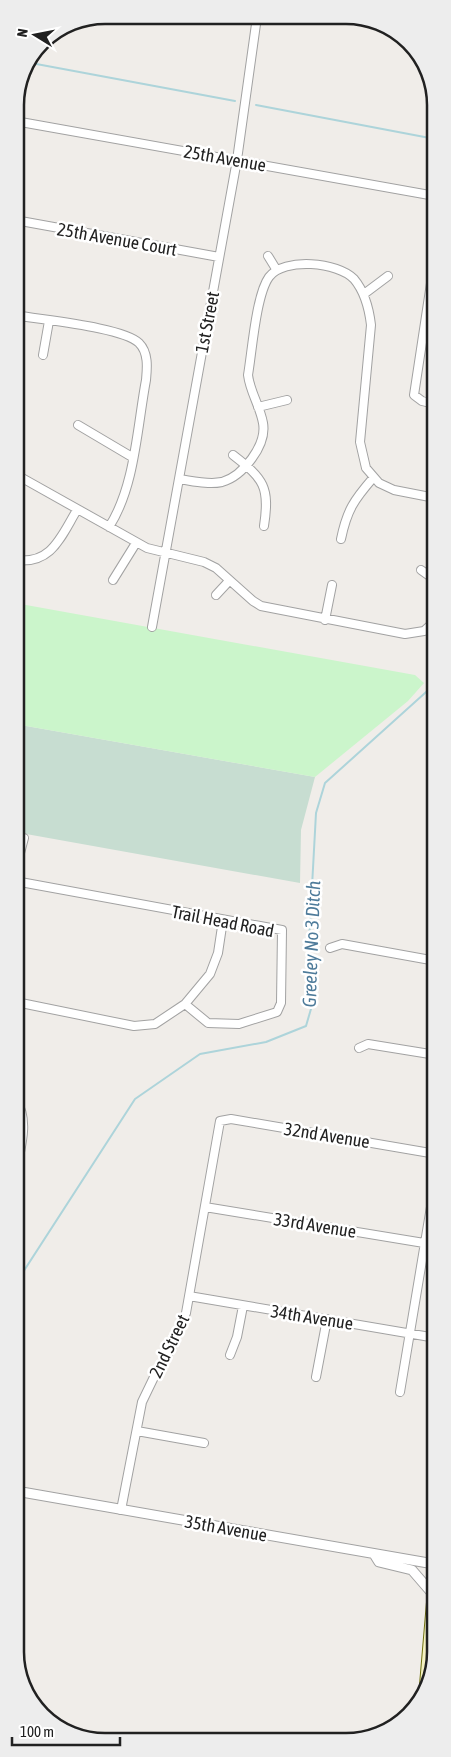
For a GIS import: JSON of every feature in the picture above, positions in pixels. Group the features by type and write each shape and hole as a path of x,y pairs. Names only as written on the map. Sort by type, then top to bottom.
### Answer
{"street":[{"name":"1st Street","path":"152,627 237,160 256,24"},
{"name":"25th Avenue","path":"24,123 427,195"},
{"name":"25th Avenue Court","path":"24,222 219,257"},
{"path":"268,256 276,269"},
{"path":"179,479 210,484 222,482 254,457 263,439 263,424 248,375 261,294 268,279 276,269 301,263 340,270 354,279 364,294 371,325 360,442 366,468 373,478 394,490 427,496"},
{"path":"364,294 375,288 388,276"},
{"path":"24,317 122,333 139,343 147,365 123,504 110,527"},
{"path":"43,355 49,321"},
{"path":"427,324 414,395 427,402"},
{"path":"258,407 287,400"},
{"path":"78,425 132,457"},
{"path":"233,455 246,465 264,484 267,496 264,526"},
{"path":"342,539 346,516 352,503 373,478"},
{"path":"24,479 136,543 166,554 204,562 216,568 229,581 262,606 325,620 412,634 427,628"},
{"path":"24,560 37,560 49,553 77,510"},
{"path":"114,580 136,543"},
{"path":"421,570 427,574"},
{"path":"216,595 229,581"},
{"path":"325,620 332,585"},
{"name":"Trail Head Road","path":"24,883 282,930 280,1008 277,1012 239,1024 208,1023 185,1004"},
{"path":"24,1004 134,1026 155,1024 185,1004 210,974 218,953 223,920"},
{"path":"330,948 342,944 427,959"},
{"path":"359,1048 368,1044 427,1054"},
{"name":"32nd Avenue","path":"220,1121 231,1119 427,1152"},
{"name":"2nd Street","path":"121,1510 142,1402 155,1375 171,1349 186,1313 220,1121"},
{"name":"33rd Avenue","path":"205,1207 424,1243"},
{"path":"400,1392 427,1226"},
{"name":"34th Avenue","path":"189,1296 427,1336"},
{"path":"230,1355 237,1337 243,1306"},
{"path":"316,1377 327,1320"},
{"path":"137,1431 204,1443"},
{"name":"35th Avenue","path":"24,1492 374,1554 427,1560"},
{"path":"374,1554 380,1562 412,1570 427,1588"}],"green space":[{"path":"24,605 415,675 424,683 408,701 315,777 24,726"},
{"path":"24,726 315,777 301,830 300,883 24,834"}],"waterway":[{"path":"35,64 235,101"},
{"path":"256,105 427,137"},
{"name":"Greeley No 3 Ditch","path":"24,1271 135,1099 200,1054 266,1042 306,1026 313,1002 308,960 316,813 325,783 427,691"}]}
